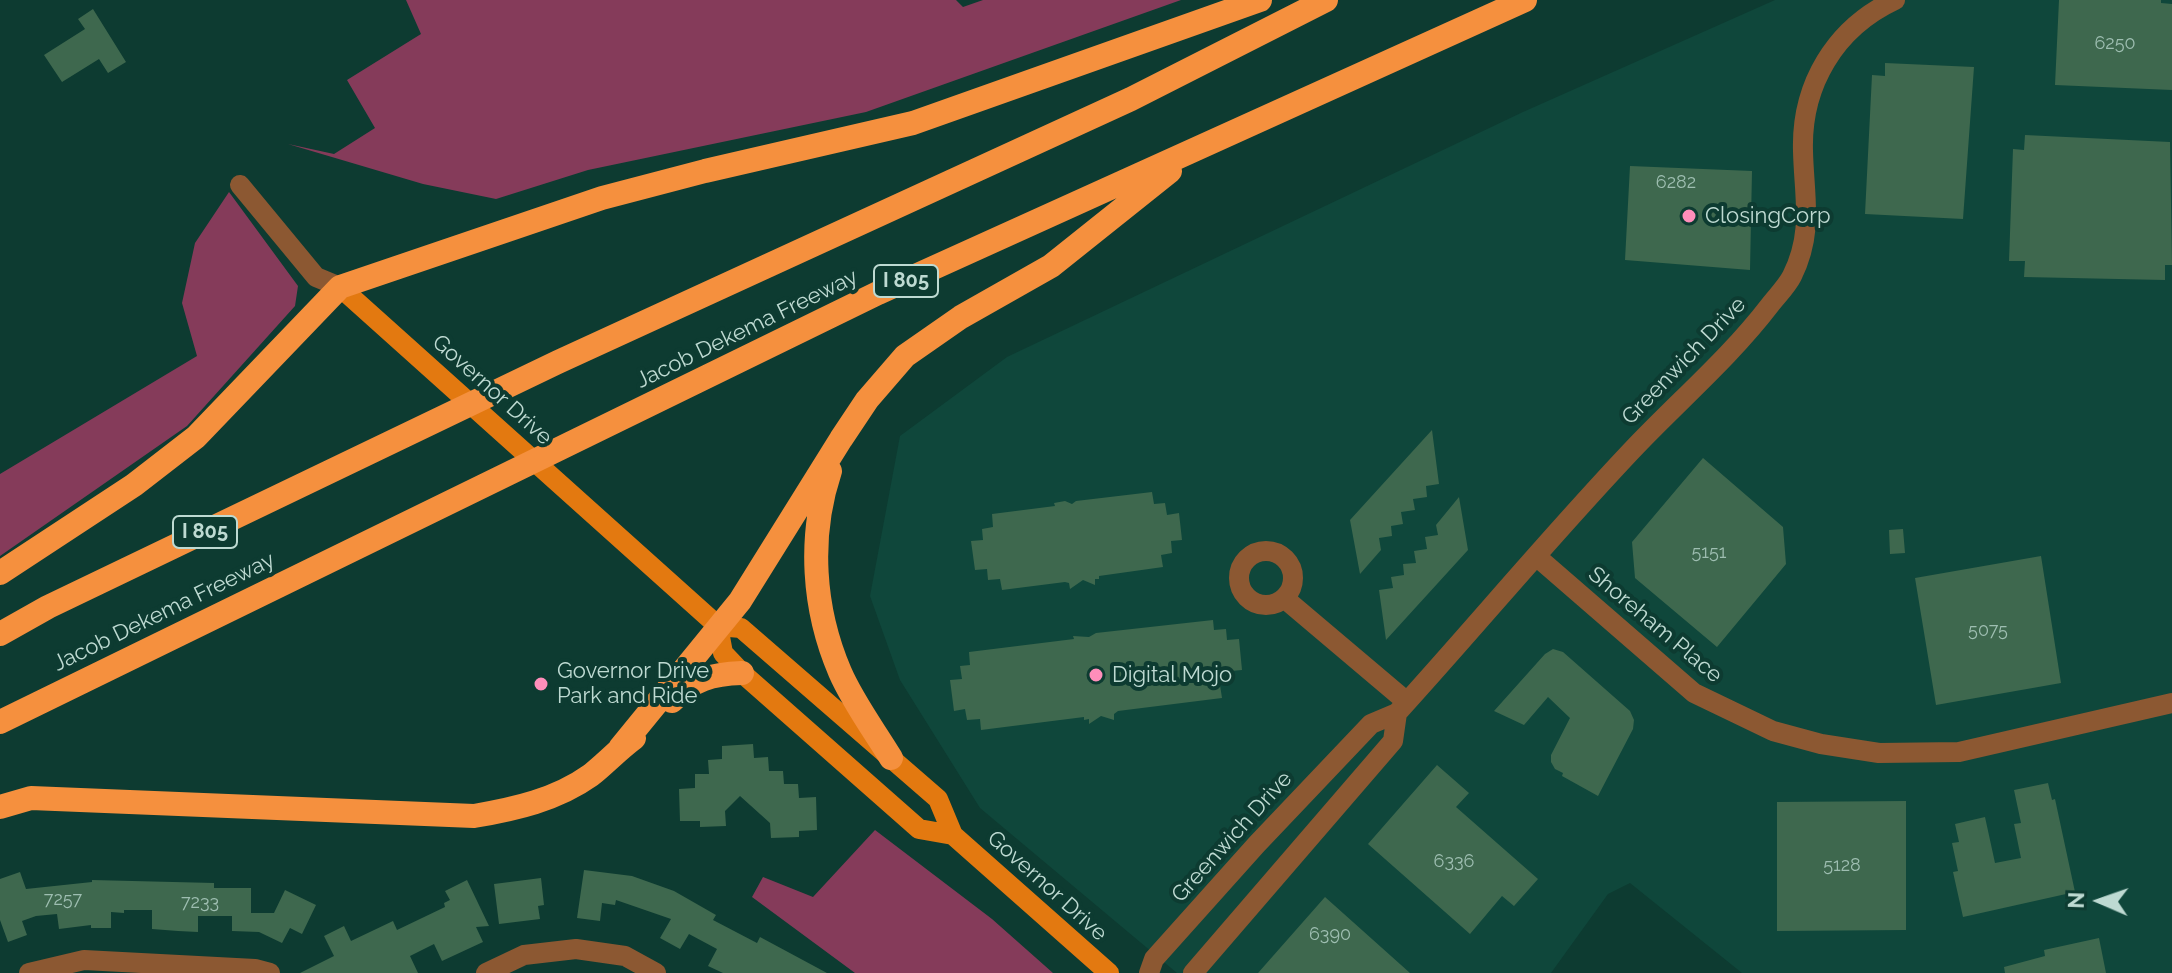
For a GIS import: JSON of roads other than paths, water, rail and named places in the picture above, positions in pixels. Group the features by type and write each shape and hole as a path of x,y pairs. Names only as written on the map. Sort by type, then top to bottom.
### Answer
{"highway":[{"path":"0,573 134,485 196,437 340,287 602,198 913,123 1260,0"},
{"name":"Jacob Dekema Freeway","path":"0,634 48,607 558,362 1131,99 1326,0"},
{"name":"Jacob Dekema Freeway","path":"0,722 878,293 1525,0"},
{"path":"620,748 740,601 867,400 905,356 961,317 1051,266 1196,149"},
{"path":"841,439 824,490 817,534 816,584 826,635 841,675 891,758"},
{"path":"0,807 31,798 474,816 520,808 553,796 590,776 644,731 679,693 696,681 714,674 742,673"}],"main road":[{"name":"Governor Drive","path":"340,287 718,626 741,628 938,799 953,835 1109,973"},
{"name":"Governor Drive","path":"718,626 723,653 742,673 919,829 953,835"}],"street":[{"name":"Greenwich Drive","path":"1149,973 1154,959 1257,844 1371,724 1402,707 1676,404 1750,332 1791,278 1803,248 1808,221 1803,148 1806,108 1816,75 1833,48 1853,26 1895,0"},
{"name":"Governor Drive","path":"240,185 316,277 340,287"},
{"name":"Shoreham Place","path":"1536,556 1694,693 1773,731 1821,744 1879,753 1959,752 2172,703"},
{"path":"1284,598 1402,707"},
{"name":"Greenwich Drive","path":"1193,973 1393,741 1402,707"},
{"path":"486,973 524,955 576,949 625,956 656,973"},
{"path":"29,973 84,960 255,969 270,973"}],"place":[{"name":"ClosingCorp","path":"1689,216"},
{"name":"Digital Mojo","path":"1096,675"},
{"name":"Governor Drive Park and Ride","path":"541,684"}]}
